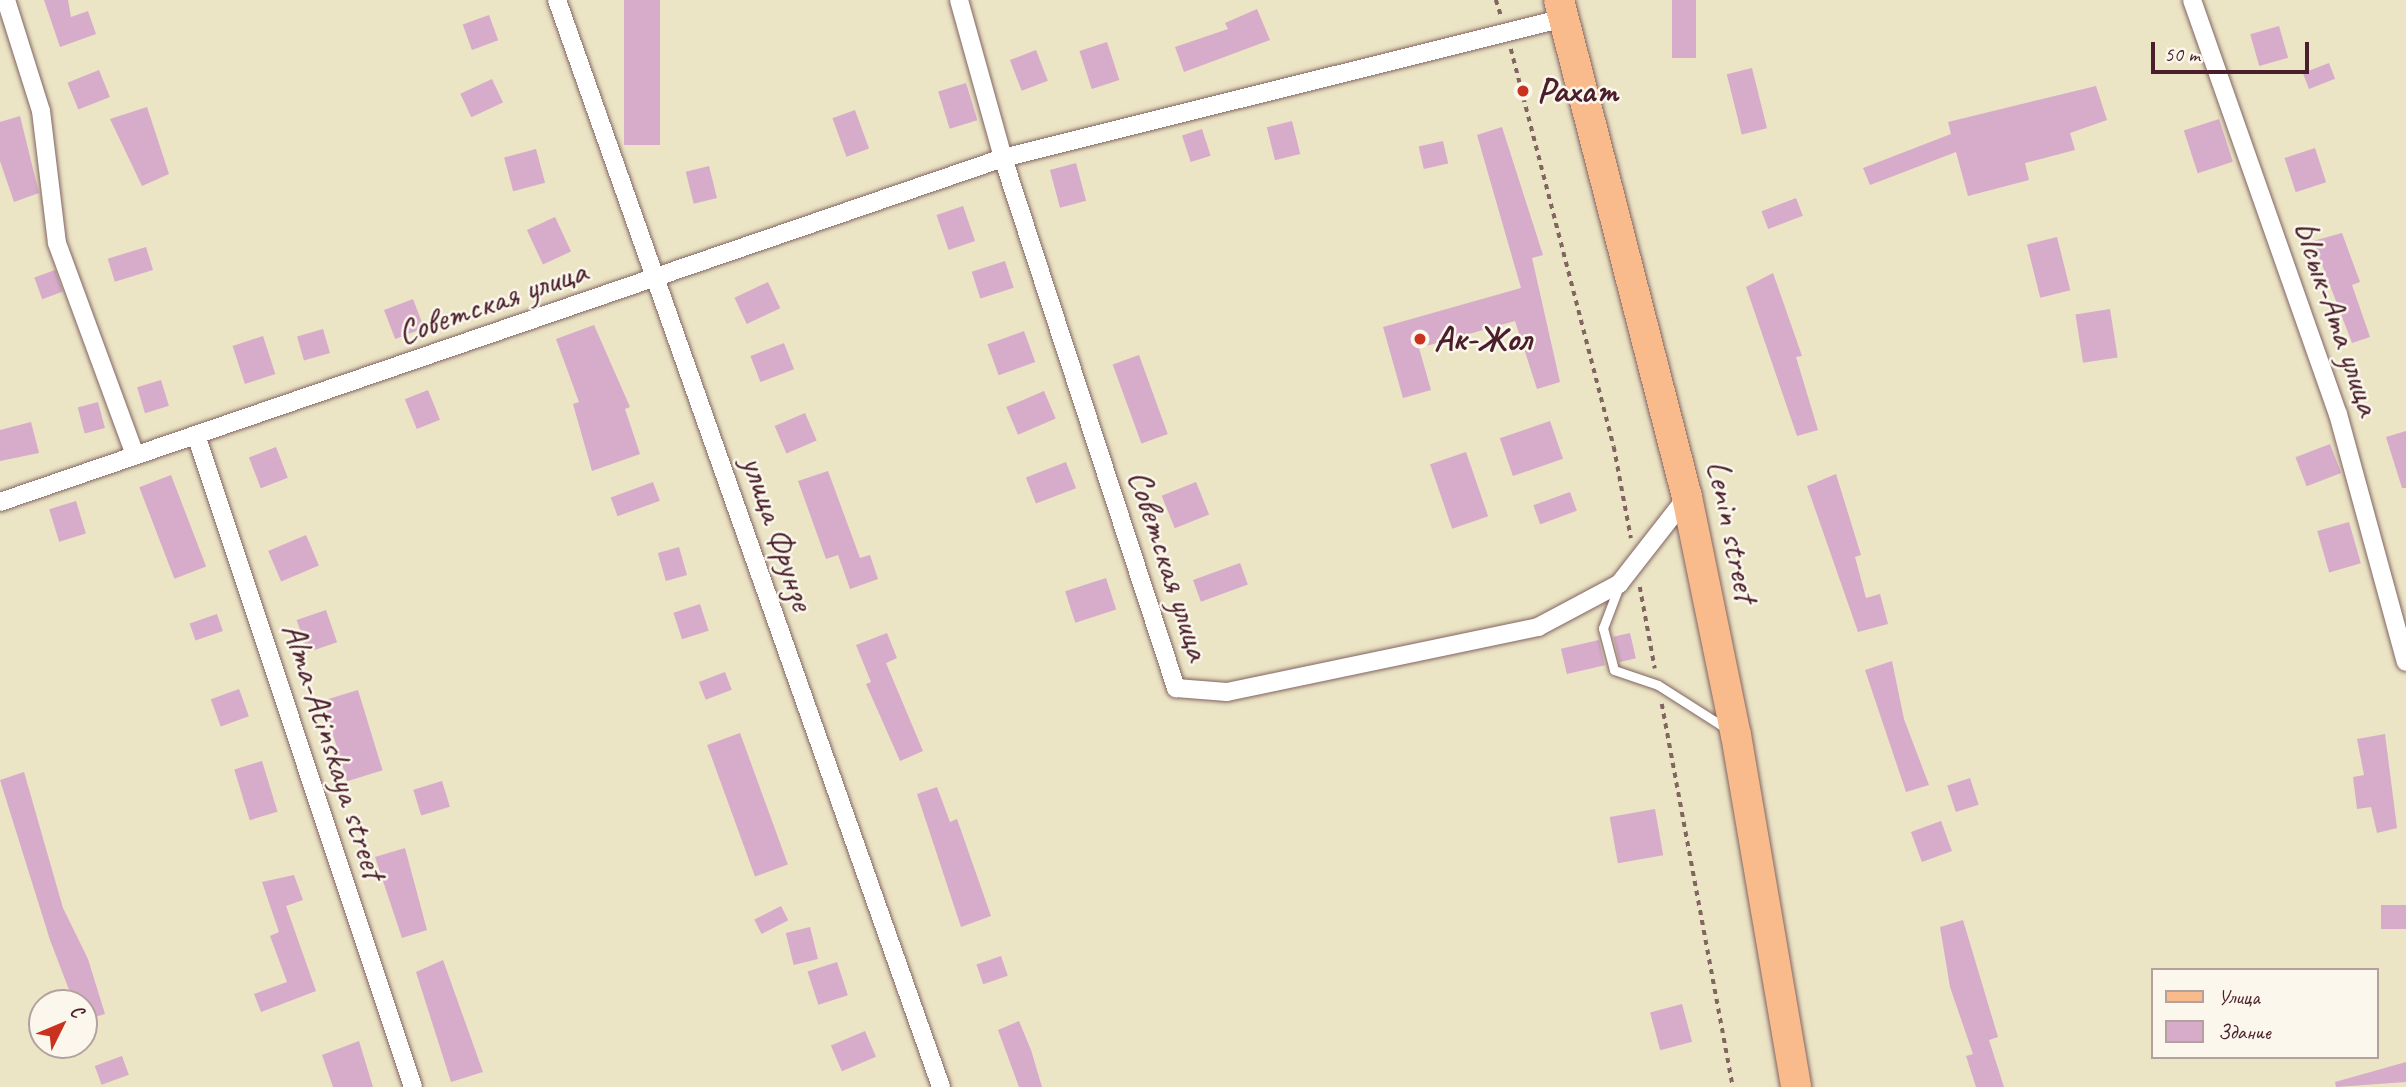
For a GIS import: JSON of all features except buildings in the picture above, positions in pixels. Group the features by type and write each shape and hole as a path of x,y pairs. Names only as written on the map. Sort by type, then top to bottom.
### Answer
{"main road":[{"name":"Lenin street","path":"1561,9 1687,497 1736,735 1796,1087"}],"street":[{"path":"6,0 41,111 57,243 134,452"},
{"name":"улица Фрунзе","path":"557,0 940,1087"},
{"name":"Советская улица","path":"959,0 1003,158 1176,688 1227,692 1538,627 1619,584 1687,497"},
{"name":"Ысык-Ата улица","path":"2192,0 2338,414 2406,662"},
{"name":"Советская улица","path":"0,502 134,452 196,435 656,281 1003,158 1507,33 1561,9"},
{"name":"Alma-Atinskaya street","path":"196,435 413,1087"}],"lane":[{"path":"1619,584 1603,628 1614,670 1658,685 1736,735"}],"path":[{"path":"1496,0 1507,33 1614,447 1732,1087"}],"place":[{"name":"Рахат","path":"1523,91"},
{"name":"Ак-Жол","path":"1420,339"}]}
